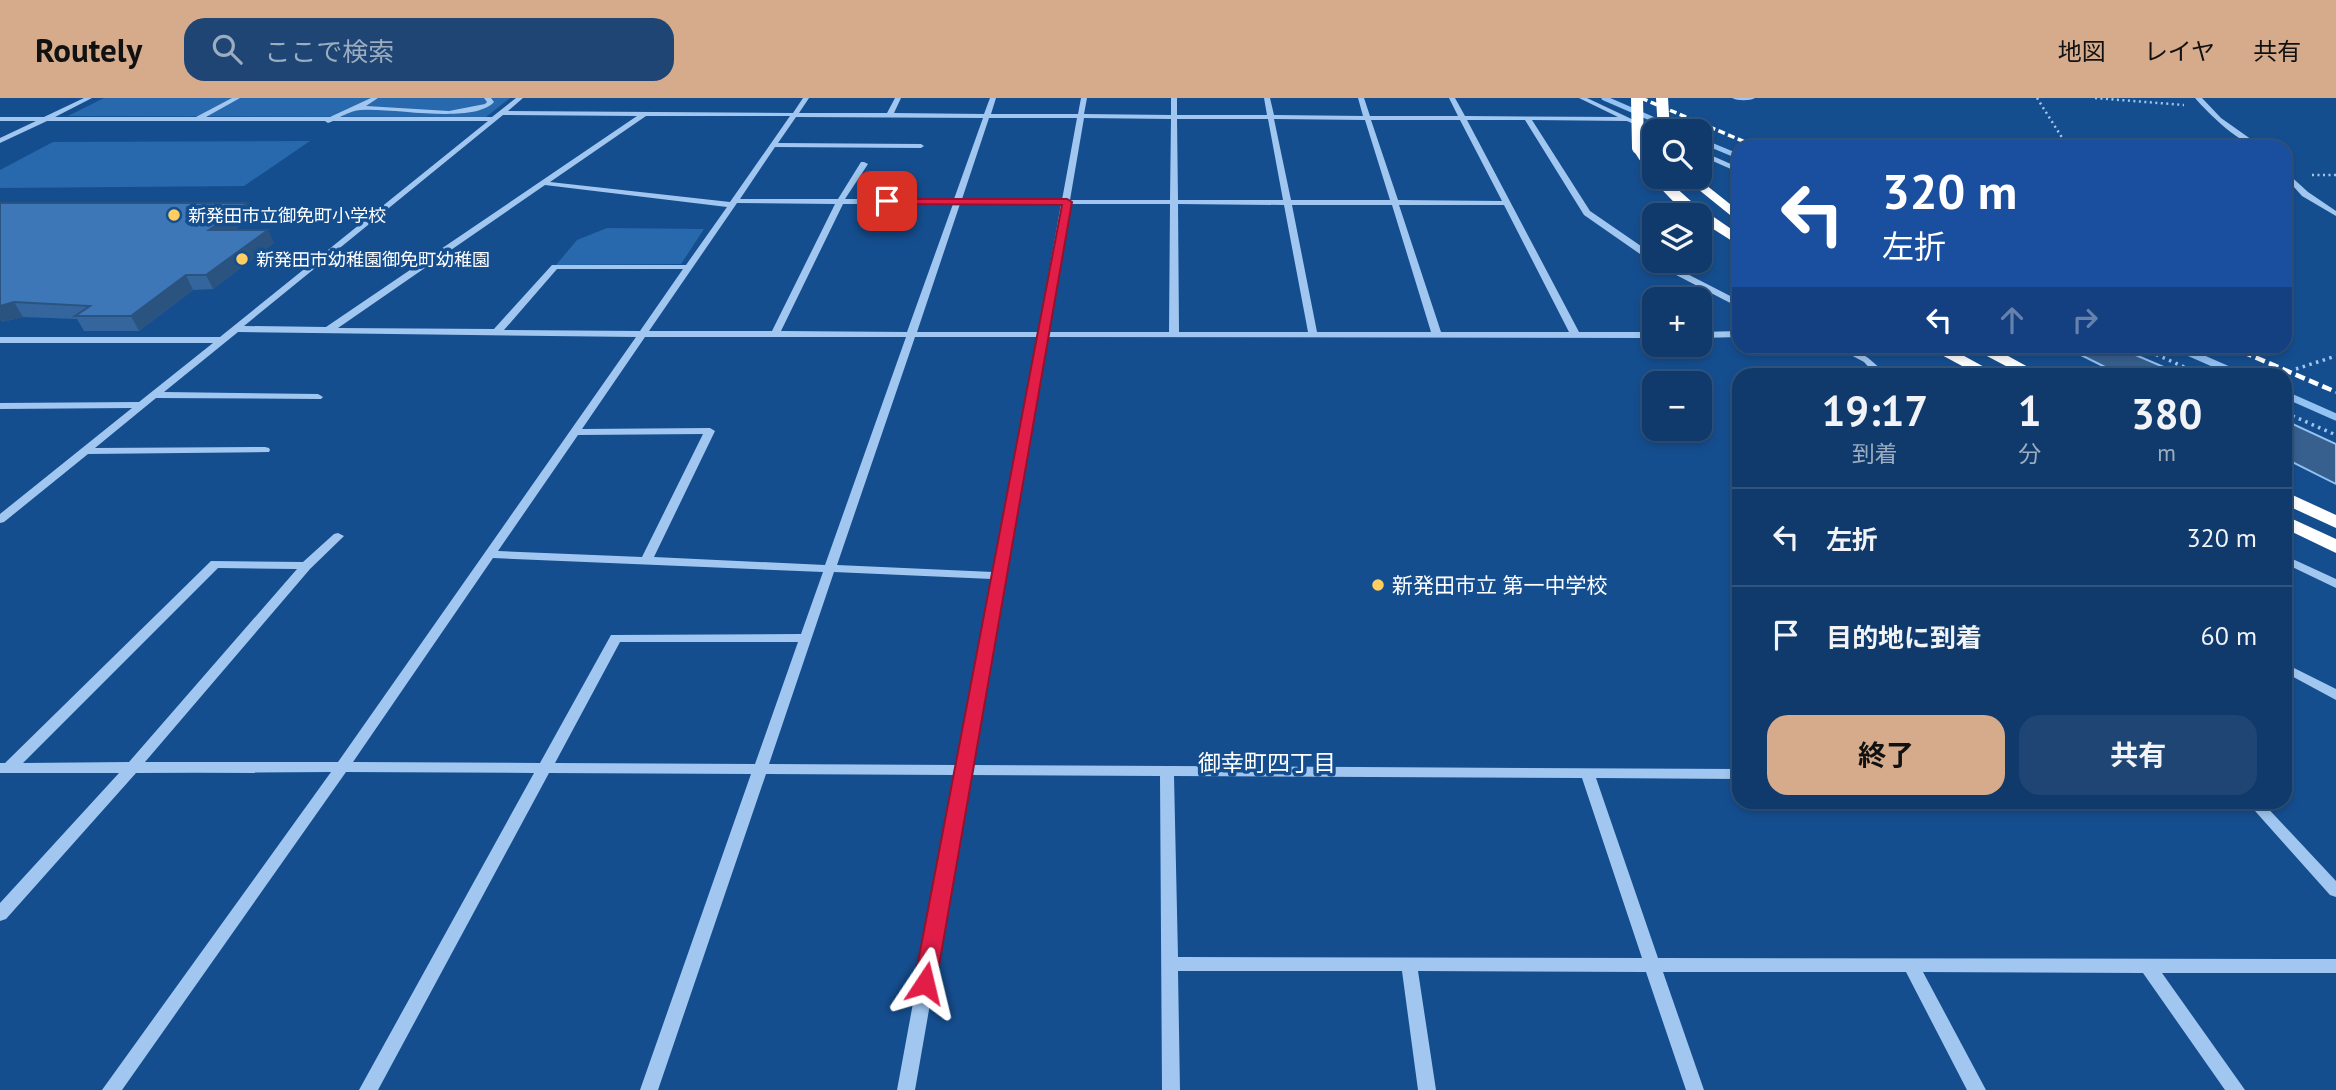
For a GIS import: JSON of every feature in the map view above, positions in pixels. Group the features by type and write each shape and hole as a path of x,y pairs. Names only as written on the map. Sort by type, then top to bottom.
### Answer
{"highway":[{"path":"1637,98 1638,148 1642,154"},
{"path":"1662,98 1663,119"},
{"path":"1670,189 1687,205 1732,236"},
{"path":"1704,189 1732,212"},
{"path":"1949,354 1977,368"},
{"path":"1992,354 2021,368"},
{"path":"2292,501 2336,522"},
{"path":"2292,525 2336,547"}],"street":[{"path":"0,141 89,98"},
{"path":"195,120 237,98"},
{"path":"362,108 376,98"},
{"path":"327,121 346,109 449,113 487,106 491,102 487,98"},
{"path":"0,520 520,98"},
{"path":"111,1090 342,767 806,98"},
{"path":"889,116 898,98"},
{"path":"649,1090 993,98"},
{"path":"906,1090 1084,98"},
{"path":"1174,98 1174,334"},
{"path":"1268,98 1313,334"},
{"path":"1361,98 1437,335"},
{"path":"1452,98 1576,336"},
{"path":"1582,98 1642,126"},
{"path":"1735,98 1752,98"},
{"path":"2198,98 2250,140"},
{"path":"501,113 1627,119"},
{"path":"328,330 644,114"},
{"path":"1527,118 1587,212 1642,251"},
{"path":"0,119 491,119"},
{"path":"773,145 922,146"},
{"path":"1712,158 1732,167"},
{"path":"776,333 840,201 864,164"},
{"path":"2292,180 2305,194 2336,215"},
{"path":"544,183 733,203 1507,203"},
{"path":"497,332 555,267 688,267"},
{"path":"1680,273 1732,301"},
{"path":"235,329 642,334 1642,335"},
{"path":"1712,334 1732,334"},
{"path":"0,340 221,340"},
{"path":"1855,354 1867,360 1874,368"},
{"path":"153,395 318,397"},
{"path":"0,406 141,405"},
{"path":"574,432 710,431 646,561"},
{"path":"85,451 265,450"},
{"path":"0,914 132,768 306,566 338,536"},
{"path":"490,554 1000,576"},
{"path":"2292,563 2336,584"},
{"path":"4,768 215,564 306,566"},
{"path":"368,1090 616,638 804,638"},
{"path":"2292,670 2336,695"},
{"path":"4,768 759,768 1732,774"},
{"path":"1167,771 1171,1090"},
{"path":"1587,773 1695,1090"},
{"path":"2260,809 2336,891"},
{"path":"1169,964 2336,966"},
{"path":"1409,965 1427,1090"},
{"path":"1911,966 1977,1090"},
{"path":"2148,966 2236,1090"}],"path":[{"path":"2037,98 2064,140"},
{"path":"2095,98 2206,107"},
{"path":"2155,354 2186,368"},
{"path":"2296,369 2336,356"},
{"path":"2292,416 2336,435"}],"shaded area":[{"path":"104,98 510,98 486,117 68,116"},
{"path":"310,141 244,186 0,188 0,170 53,142"},
{"path":"607,228 704,229 681,264 556,265 577,240"},
{"path":"2079,354 2133,354 2166,368 2107,368"},
{"path":"2292,424 2336,444 2336,484 2292,462"}],"building":[{"path":"0,203 247,203 209,230 268,230 206,275 186,275 131,316 75,316 90,306 14,302 0,306"}],"waterway":[{"path":"1604,98 1652,119"},
{"path":"1712,145 1732,154"},
{"path":"2192,354 2224,368"},
{"path":"2292,398 2336,417"}],"railway":[{"path":"1641,98 1740,140"},
{"path":"2248,354 2280,368"},
{"path":"2292,373 2336,392"}],"place":[{"name":"新発田市立御免町小学校","path":"174,215"},
{"name":"新発田市幼稚園御免町幼稚園","path":"242,259"},
{"name":"新発田市立 第一中学校","path":"1378,585"}],"district":[{"name":"御幸町四丁目","path":"1267,762"}],"route":[{"path":"887,201 1067,202 1041,333 1000,576 925,983"}]}
